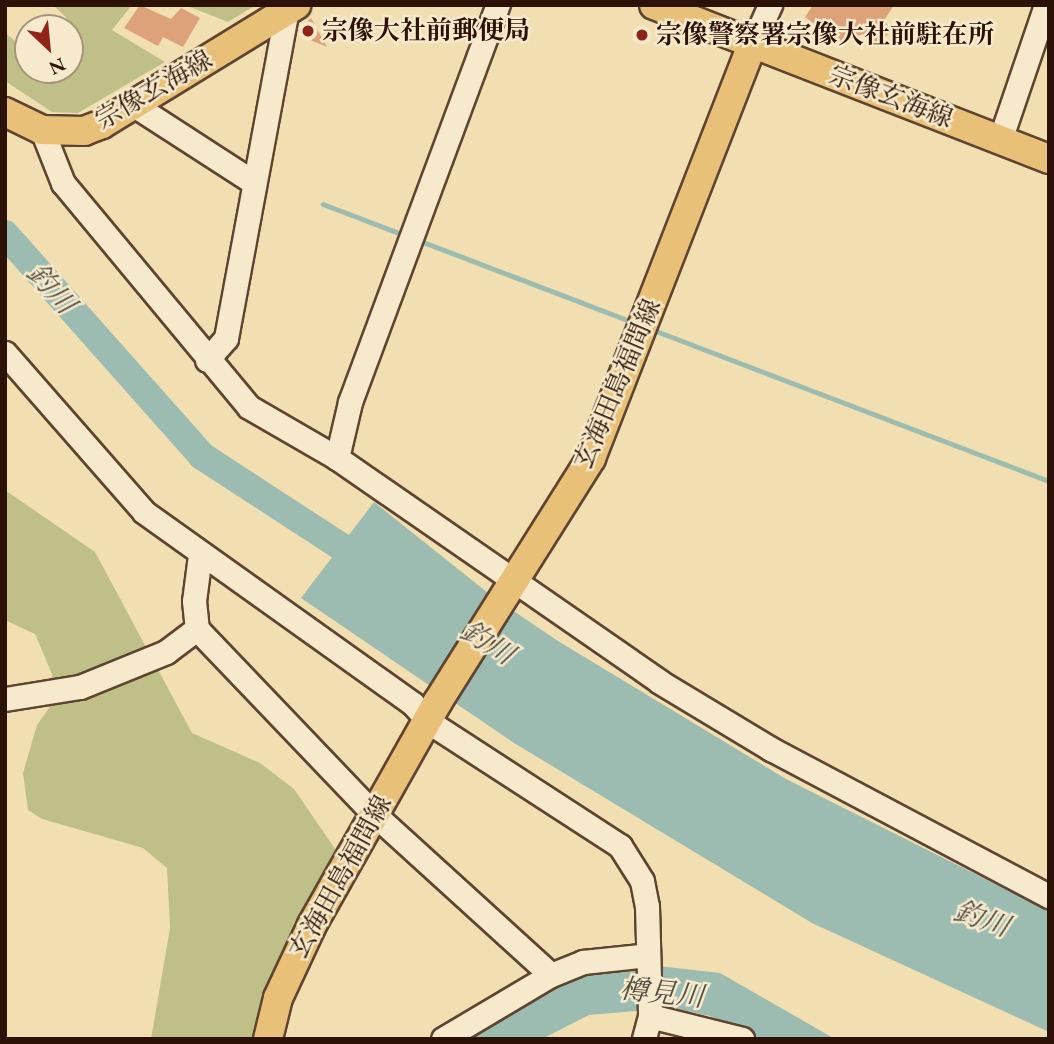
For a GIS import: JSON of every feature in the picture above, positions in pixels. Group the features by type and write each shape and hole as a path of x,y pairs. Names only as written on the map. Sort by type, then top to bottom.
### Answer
{"main road":[{"name":"宗像玄海線","path":"654,5 1049,159"},
{"name":"宗像玄海線","path":"5,112 42,130 84,131 134,105 290,7"},
{"name":"玄海田島福間線","path":"268,1039 293,963 374,814 509,587 591,458 753,43"}],"street":[{"path":"337,458 350,402 498,5"},
{"path":"753,43 770,5"},
{"path":"1000,140 1046,5"},
{"path":"207,360 226,338 253,182 290,7"},
{"path":"134,105 253,182"},
{"path":"42,130 62,183 207,360 250,407 337,458 509,587 660,682 771,749 1049,895"},
{"path":"5,353 116,483 200,555 413,704 429,722 620,846 642,881 650,1016 643,1039"},
{"path":"200,555 194,601 197,628 374,814 551,975"},
{"path":"5,699 80,687 166,652 197,628"},
{"path":"443,1039 551,975 583,962 648,960"},
{"path":"650,1016 742,1039"}],"green space":[{"path":"53,5 132,5 112,30 165,62 78,113 52,112 5,81 5,33 14,40 14,84 84,84 84,14 62,14"},
{"path":"185,5 256,5 228,22"},
{"path":"5,490 95,552 192,733 260,763 294,789 340,856 293,940 252,1039 151,1039 170,928 167,868 143,848 42,819 28,810 23,773 37,725 49,708 52,674 35,634 5,620"}],"water":[{"path":"374,502 493,597 558,641 786,779 1049,911 1049,1032 812,923 514,743 301,598"},
{"name":"樽見川","path":"632,963 720,973 835,1039 760,1039 710,1016 672,1008 589,1015 542,1039 454,1039 575,973"}],"building":[{"path":"140,5 171,19 181,8 200,18 183,47 163,37 158,46 124,28"},
{"path":"813,5 894,5 885,19 890,31 879,46 863,34 839,42 805,17"},
{"name":"宗像大社前郵便局","path":"311,18 327,47 301,36 298,30"}],"waterway":[{"path":"323,204 404,235"},
{"name":"釣川","path":"5,234 202,456 371,566"},
{"path":"418,240 633,322"},
{"path":"651,329 1049,481"}],"place":[{"name":"宗像大社前郵便局","path":"308,31"},
{"name":"宗像警察署宗像大社前駐在所","path":"642,35"}]}
